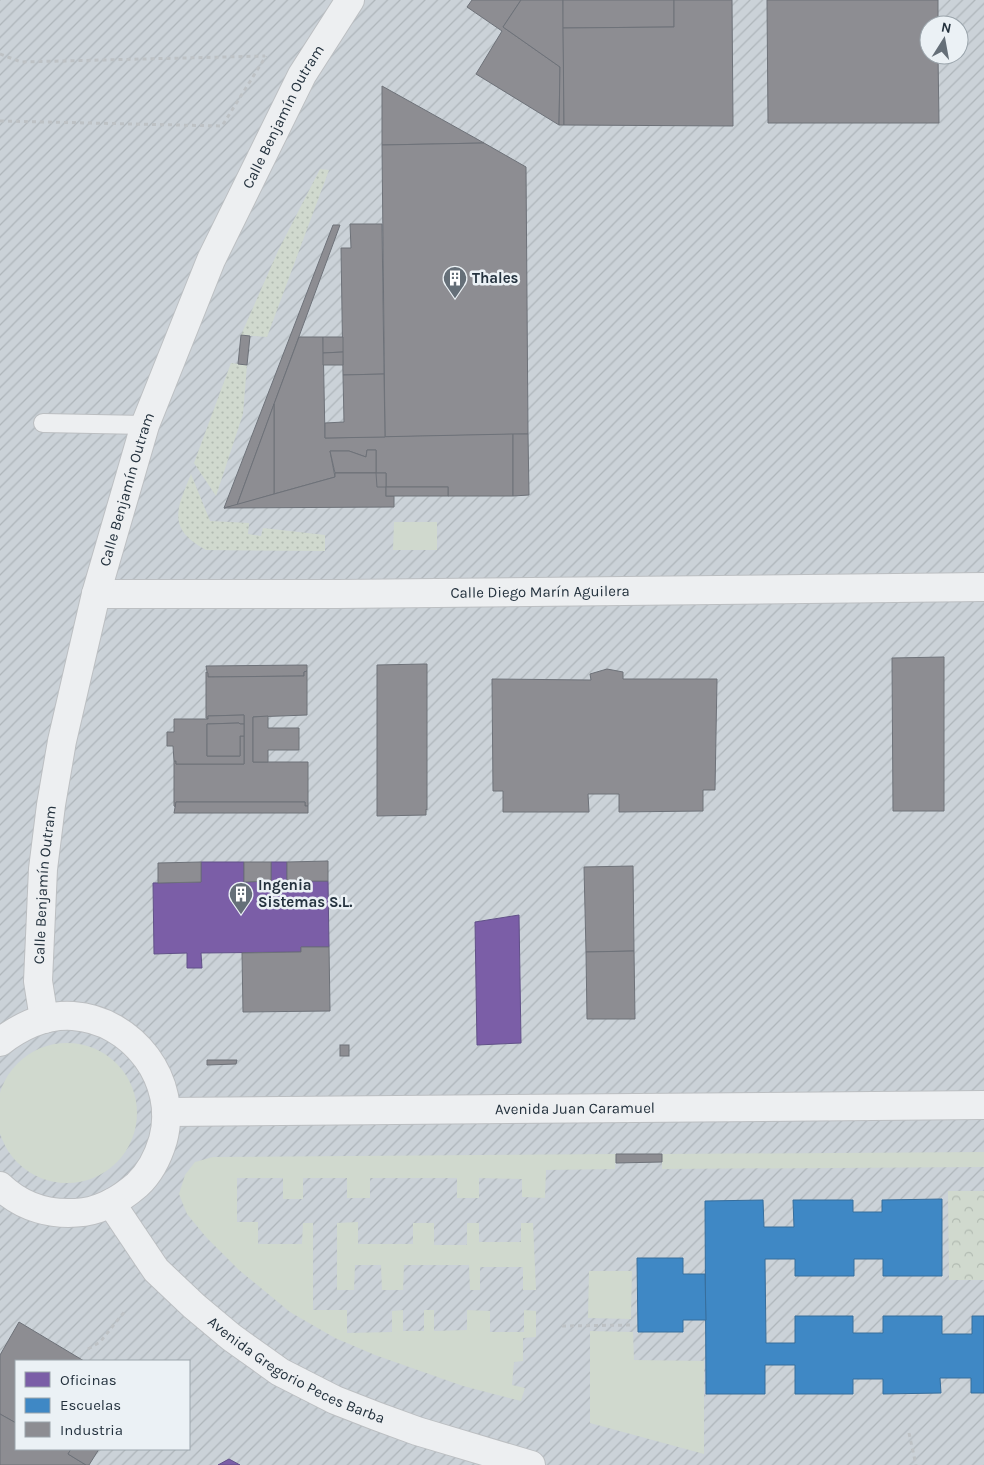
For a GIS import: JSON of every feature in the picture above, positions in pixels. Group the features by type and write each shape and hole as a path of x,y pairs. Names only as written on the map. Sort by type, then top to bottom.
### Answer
{"street":[{"name":"Calle Benjamín Outram","path":"44,1019 38,981 44,870 51,805 62,741 96,594 145,425 211,260 302,75 350,0"},
{"name":"Calle Diego Marín Aguilera","path":"96,594 377,594 984,588"},
{"path":"0,1042 21,1028 44,1019 73,1016 102,1022 128,1036 148,1058 161,1084 166,1112 165,1131 160,1149 152,1166 141,1181 127,1194 111,1203 91,1211 62,1213 27,1205 3,1196"},
{"name":"Avenida Juan Caramuel","path":"166,1112 984,1105"},
{"name":"Avenida Gregorio Peces Barba","path":"111,1203 156,1270 224,1332 280,1372 335,1400 376,1416 418,1431 531,1465"}],"lane":[{"path":"43,424 145,425"}],"path":[{"path":"0,54 21,62 266,56 222,126 0,121"},
{"path":"88,1349 100,1342 125,1311"},
{"path":"562,1326 632,1325"},
{"path":"909,1433 916,1465"}],"shaded area":[{"path":"0,0 984,0 984,1465 0,1465"}],"green space":[{"path":"320,169 329,170 267,337 241,335 278,251"},
{"path":"231,363 247,365 243,414 216,496 194,463"},
{"path":"191,474 210,521 249,523 248,534 261,536 263,528 325,535 325,551 206,550 193,542 185,534 180,526 178,517 182,498"},
{"path":"394,522 437,522 437,550 393,550"},
{"path":"67,1043 81,1045 106,1055 125,1074 135,1099 137,1113 135,1127 125,1152 106,1171 81,1181 67,1183 53,1181 28,1171 9,1152 -1,1127 -1,1099 9,1074 28,1055 53,1045"},
{"path":"984,1152 984,1167 662,1169 662,1154"},
{"path":"616,1154 615,1169 546,1170 545,1198 522,1197 522,1179 479,1178 479,1198 457,1198 457,1178 370,1178 370,1198 347,1198 347,1178 303,1178 303,1199 283,1199 283,1178 237,1178 237,1222 258,1222 258,1244 302,1244 303,1223 313,1223 313,1310 347,1310 347,1333 392,1332 392,1311 403,1310 403,1331 424,1331 424,1310 434,1310 434,1331 467,1330 467,1310 490,1311 490,1332 524,1332 524,1310 536,1311 536,1337 523,1338 523,1361 514,1362 512,1385 525,1388 521,1401 463,1386 375,1355 335,1338 290,1312 239,1270 206,1237 187,1214 179,1194 185,1175 195,1162 213,1157"},
{"path":"948,1191 984,1191 984,1280 949,1280"},
{"path":"358,1222 358,1244 413,1244 413,1223 434,1223 434,1245 467,1245 467,1223 479,1223 479,1242 521,1242 521,1223 533,1223 536,1290 523,1290 523,1267 480,1267 480,1290 470,1290 469,1265 404,1265 403,1290 382,1290 381,1265 355,1265 354,1290 337,1290 337,1223"},
{"path":"589,1271 632,1271 631,1319 588,1318"},
{"path":"590,1331 633,1332 634,1360 704,1361 704,1454 590,1423"}],"building: Oficinas":[{"name":"Ingenia Sistemas S.L.","path":"201,862 244,862 244,882 271,881 271,862 287,862 287,881 328,881 329,947 301,947 301,952 201,953 202,968 187,968 187,953 154,954 153,883 201,882"},
{"path":"519,915 521,1043 477,1045 475,922"},
{"path":"229,1459 240,1465 218,1465"}],"building: Escuelas":[{"path":"942,1199 942,1276 883,1276 883,1259 854,1259 854,1276 795,1276 795,1259 765,1259 766,1343 795,1343 795,1316 853,1316 853,1333 883,1333 883,1316 942,1316 942,1334 972,1334 972,1316 984,1316 984,1393 971,1393 971,1378 940,1378 941,1393 883,1394 883,1379 853,1379 853,1394 795,1394 795,1365 765,1365 765,1394 706,1394 705,1201 763,1200 764,1227 794,1227 793,1200 853,1200 853,1212 882,1212 882,1200"},
{"path":"637,1258 683,1258 683,1274 705,1274 706,1320 683,1320 683,1332 638,1332"}],"building: Industria":[{"path":"472,0 521,0 503,27 560,67 559,125 476,74 502,31 467,7"},
{"path":"521,0 563,0 564,125 559,125 560,67 503,27"},
{"path":"563,0 674,0 674,27 563,28"},
{"path":"674,0 732,0 733,126 564,125 563,28 674,27"},
{"path":"767,0 938,0 938,15 919,15 919,65 938,65 939,123 768,123"},
{"path":"382,86 459,129 484,143 382,145"},
{"name":"Thales","path":"484,143 526,167 528,434 385,437 382,145"},
{"path":"350,224 382,224 384,374 343,375 341,248 351,248"},
{"path":"333,225 340,225 237,505 224,508"},
{"path":"241,335 250,336 247,365 238,364"},
{"path":"299,337 323,337 325,438 513,434 513,496 448,496 448,487 386,487 386,473 376,473 376,450 367,450 366,457 349,451 330,451 335,477 274,494 274,404"},
{"path":"323,337 343,337 343,352 323,353"},
{"path":"343,352 343,365 323,365 323,353"},
{"path":"384,374 385,437 325,438 325,423 344,422 343,375"},
{"path":"274,404 274,494 237,505"},
{"path":"513,434 528,434 529,495 513,496"},
{"path":"367,450 376,450 376,473 335,473 330,451 349,451 366,457"},
{"path":"335,473 386,473 386,496 338,497"},
{"path":"335,473 376,473 377,487 386,487 386,496 394,496 394,507 224,508 335,477"},
{"path":"386,487 448,487 448,496 386,496"},
{"path":"944,657 944,811 893,811 892,658"},
{"path":"427,664 426,815 377,816 377,665"},
{"path":"307,665 307,671 304,672 304,676 208,677 206,666"},
{"path":"607,669 623,672 623,679 717,679 715,790 703,790 703,811 619,812 619,794 588,794 589,812 503,812 503,791 493,791 492,679 591,680 590,674"},
{"path":"307,671 307,715 253,717 253,762 308,762 308,806 305,806 305,802 176,802 176,807 174,806 174,761 176,761 176,764 244,764 244,715 208,716 208,719 206,718 206,672 208,677 304,676 304,672"},
{"path":"244,715 244,724 207,724 207,756 240,756 240,736 244,736 244,764 176,764 173,746 167,746 167,732 174,732 174,719 208,719 208,716"},
{"path":"268,716 268,728 299,728 299,750 268,750 268,762 253,762 253,717"},
{"path":"207,724 244,724 244,736 240,736 240,756 207,756"},
{"path":"176,802 305,802 305,806 308,806 308,813 174,813"},
{"path":"328,861 328,881 287,881 287,862"},
{"path":"201,862 201,882 158,883 158,863"},
{"path":"244,862 271,862 271,881 244,882"},
{"path":"633,866 634,951 586,952 584,867"},
{"path":"301,947 329,947 330,1011 243,1012 242,953 301,952"},
{"path":"634,951 635,1019 587,1019 586,952"},
{"path":"340,1045 349,1045 349,1056 340,1056"},
{"path":"207,1060 237,1060 236,1064 207,1065"},
{"path":"616,1154 662,1154 662,1162 616,1163"},
{"path":"19,1322 82,1360 15,1360 15,1422 0,1414 0,1355"},
{"path":"0,1414 15,1422 15,1450 70,1450 68,1454 86,1465 0,1465"},
{"path":"70,1450 98,1450 89,1465 68,1454"}],"place":[{"name":"Thales","path":"455,299"},
{"name":"Ingenia Sistemas S.L.","path":"241,915"}]}
